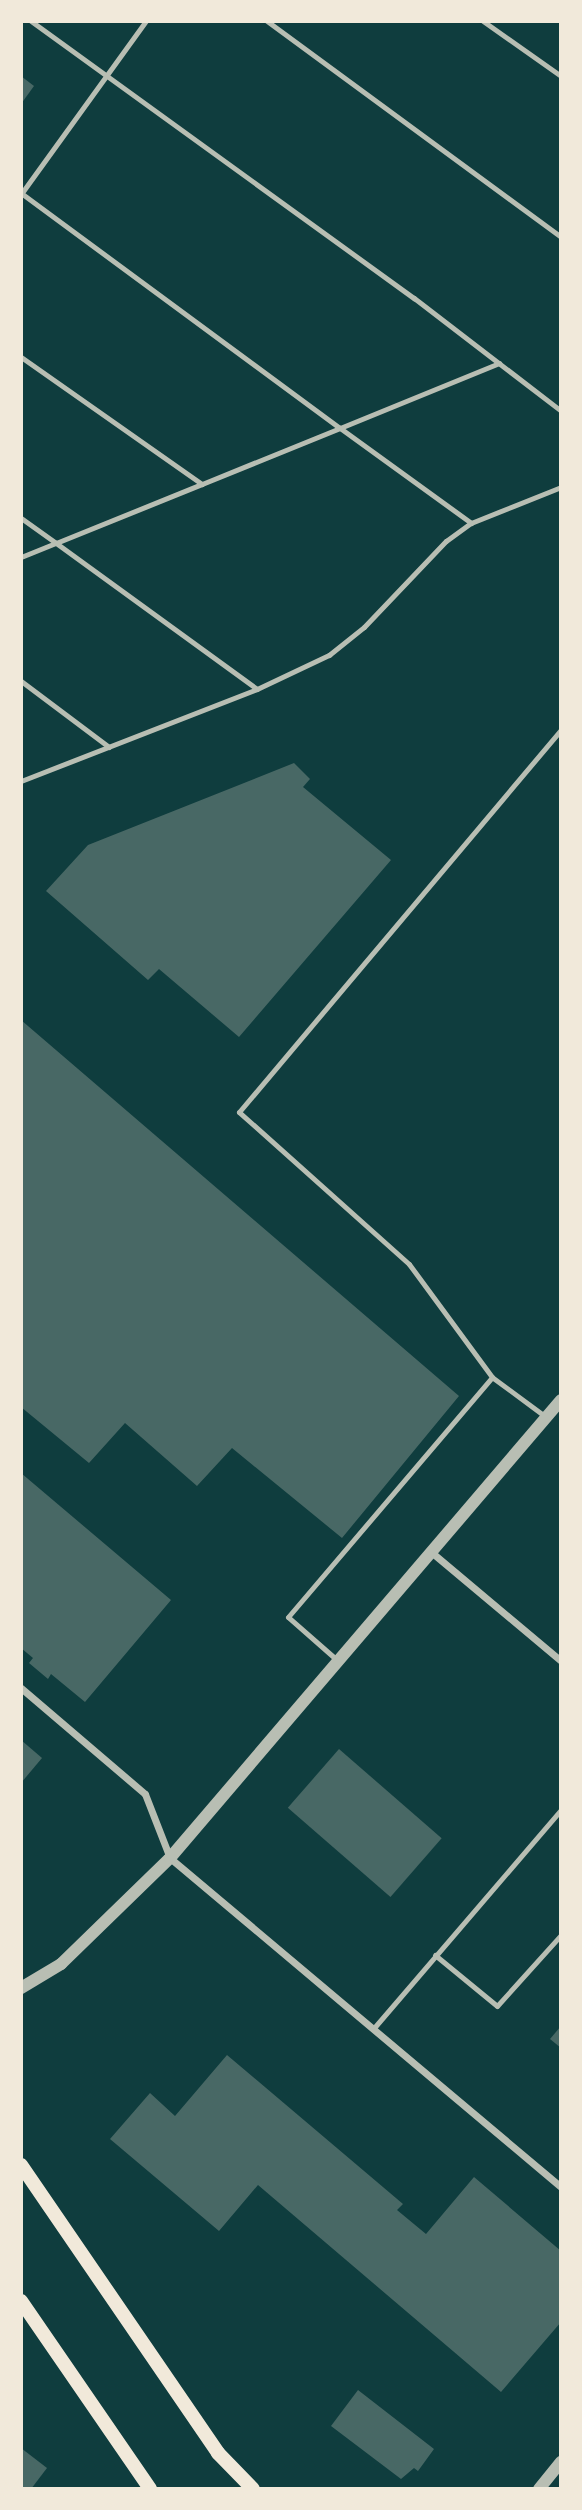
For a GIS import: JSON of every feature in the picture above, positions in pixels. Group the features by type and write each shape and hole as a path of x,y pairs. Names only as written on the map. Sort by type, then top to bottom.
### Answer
{"main road":[{"path":"21,2165 218,2453 253,2489"},
{"path":"21,2301 150,2489"}],"street":[{"path":"21,1988 61,1964 170,1858 429,1551 561,1400"},
{"path":"429,1551 561,1661"},
{"path":"21,1688 145,1794 170,1858 561,2187"},
{"path":"539,2489 561,2462"}],"lane":[{"path":"31,21 561,411"},
{"path":"146,21 21,194 471,523"},
{"path":"267,21 561,237"},
{"path":"483,21 561,76"},
{"path":"21,357 202,484"},
{"path":"21,557 499,363"},
{"path":"21,781 257,689 329,655 364,627 446,541 471,523 561,487"},
{"path":"21,518 257,689"},
{"path":"21,681 109,747"},
{"path":"545,1417 492,1377 410,1264 239,1112 561,730"},
{"path":"337,1660 288,1617 492,1377"},
{"path":"373,2029 561,1810"},
{"path":"436,1955 497,2006 561,1936"}],"building":[{"path":"21,76 34,86 21,104"},
{"path":"294,763 310,779 303,787 391,860 239,1037 159,969 148,980 46,891 88,845"},
{"path":"21,1020 459,1396 342,1538 232,1448 197,1486 125,1423 89,1463 21,1407"},
{"path":"21,1473 171,1600 85,1702 51,1674 48,1679 29,1663 33,1658 21,1648"},
{"path":"21,1740 42,1758 21,1783"},
{"path":"339,1749 442,1838 390,1897 288,1808"},
{"path":"561,2026 561,2048 550,2039"},
{"path":"227,2055 403,2204 397,2210 426,2234 474,2177 561,2251 561,2322 501,2392 258,2185 219,2231 110,2139 150,2093 175,2116"},
{"path":"358,2390 434,2449 418,2471 414,2468 401,2479 331,2426"},
{"path":"21,2448 47,2468 31,2489 21,2489"}]}
